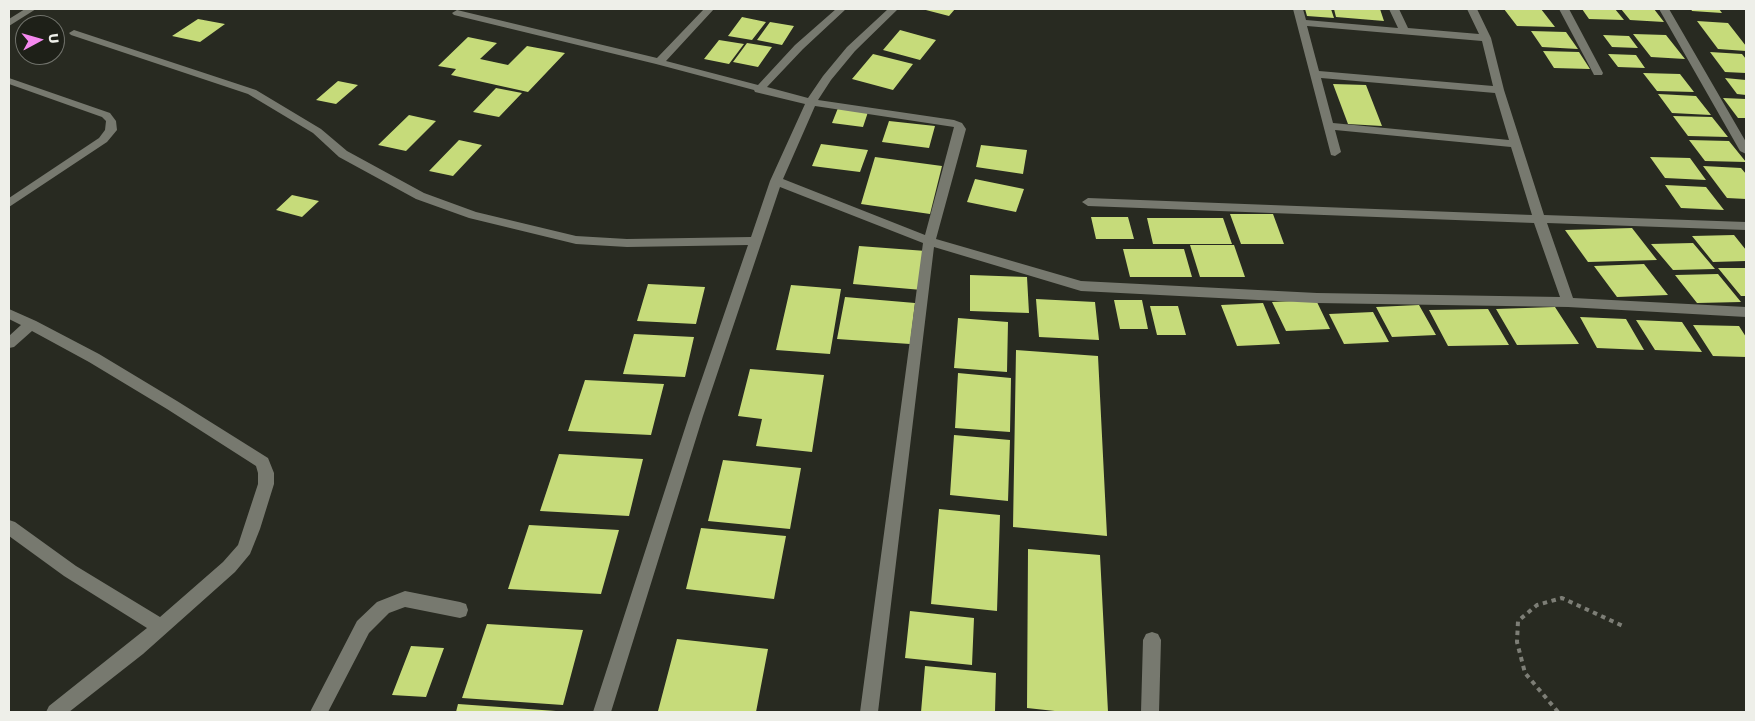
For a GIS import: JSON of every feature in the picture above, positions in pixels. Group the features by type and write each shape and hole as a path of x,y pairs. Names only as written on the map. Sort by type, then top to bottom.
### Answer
{"street":[{"path":"9,23 31,9"},
{"path":"659,62 708,9"},
{"path":"759,90 799,47 841,9"},
{"path":"602,712 696,416 776,181 811,102 826,78 851,49 893,9"},
{"path":"1298,9 1335,152"},
{"path":"1394,9 1404,31"},
{"path":"1472,9 1486,38 1499,90 1539,219 1568,302"},
{"path":"1564,9 1598,73"},
{"path":"1664,9 1746,151"},
{"path":"457,12 811,102 958,124 960,129 929,241 869,712"},
{"path":"1302,22 1486,38"},
{"path":"74,33 252,92 317,131 352,158 420,196 473,216 576,240 627,243 756,241"},
{"path":"1315,74 1499,90"},
{"path":"9,203 103,140 111,130 111,121 106,114 12,85"},
{"path":"1329,126 1516,144"},
{"path":"776,181 929,241 1081,286 1317,298 1568,302 1746,312"},
{"path":"1088,202 1746,226"},
{"path":"9,314 94,358 263,462 266,473 266,484 256,510 252,529 244,549 229,568 162,628 55,712"},
{"path":"9,343 31,324"},
{"path":"9,527 70,571 162,628"},
{"path":"318,712 363,627 383,606 405,599 460,610"},
{"path":"1150,712 1152,640"}],"path":[{"path":"1558,712 1525,673 1517,642 1518,621 1537,605 1562,598 1625,627"}],"building":[{"path":"922,9 955,9 949,16"},
{"path":"1305,9 1331,9 1334,18 1307,16"},
{"path":"1334,9 1380,9 1384,21 1336,17"},
{"path":"1504,9 1541,9 1555,27 1517,26"},
{"path":"1582,9 1615,9 1624,20 1589,19"},
{"path":"1621,9 1654,9 1664,22 1630,20"},
{"path":"1691,9 1719,9 1722,13 1692,11"},
{"path":"742,17 766,22 752,40 728,36"},
{"path":"198,19 225,24 200,42 172,36"},
{"path":"1697,21 1728,23 1746,46 1746,51 1718,49"},
{"path":"770,22 794,26 782,45 757,40"},
{"path":"900,30 936,40 920,60 883,50"},
{"path":"1531,31 1566,32 1578,49 1542,47"},
{"path":"1633,34 1666,35 1685,59 1651,57"},
{"path":"1603,35 1629,36 1638,48 1612,47"},
{"path":"468,37 497,43 480,59 508,65 527,46 565,53 528,92 451,75 456,69 438,66"},
{"path":"719,40 744,44 729,64 704,59"},
{"path":"747,43 772,47 758,67 733,62"},
{"path":"1543,51 1579,52 1590,69 1554,68"},
{"path":"1710,52 1742,54 1746,59 1746,73 1725,72"},
{"path":"873,54 913,64 893,90 852,79"},
{"path":"1608,54 1636,55 1645,68 1618,67"},
{"path":"1643,73 1680,74 1694,92 1657,91"},
{"path":"1725,78 1746,80 1746,95 1737,94"},
{"path":"338,81 358,85 336,104 316,100"},
{"path":"1333,84 1366,85 1382,126 1348,124"},
{"path":"496,88 522,93 499,117 473,112"},
{"path":"1658,94 1696,96 1711,115 1672,113"},
{"path":"1723,98 1746,99 1746,118 1738,118"},
{"path":"838,108 868,112 863,127 832,123"},
{"path":"409,115 436,121 406,151 378,145"},
{"path":"1673,116 1712,117 1728,137 1688,136"},
{"path":"889,121 935,126 929,148 882,142"},
{"path":"459,140 482,145 453,176 429,171"},
{"path":"1689,140 1729,141 1746,162 1705,161"},
{"path":"821,144 868,150 860,172 812,166"},
{"path":"981,145 1027,150 1023,174 976,167"},
{"path":"875,157 942,166 930,214 861,204"},
{"path":"1650,157 1690,158 1706,180 1665,178"},
{"path":"1703,166 1741,168 1746,174 1746,199 1727,198"},
{"path":"975,179 1024,189 1016,212 967,202"},
{"path":"1665,185 1706,187 1724,210 1681,208"},
{"path":"292,195 319,201 302,217 276,210"},
{"path":"1230,214 1273,214 1284,244 1241,244"},
{"path":"1091,217 1128,217 1134,239 1096,239"},
{"path":"1147,218 1223,218 1232,244 1153,244"},
{"path":"1632,228 1657,260 1588,262 1565,230"},
{"path":"1734,235 1746,250 1746,261 1713,262 1692,236"},
{"path":"1693,243 1715,269 1673,270 1651,244"},
{"path":"1190,245 1234,245 1245,277 1200,277"},
{"path":"859,246 926,251 922,290 853,284"},
{"path":"1123,249 1184,249 1192,277 1130,277"},
{"path":"1644,264 1668,295 1617,297 1594,266"},
{"path":"1718,268 1746,268 1746,296 1741,296"},
{"path":"1718,274 1741,302 1697,303 1675,275"},
{"path":"970,275 1027,277 1029,313 970,311"},
{"path":"648,284 705,287 696,324 637,321"},
{"path":"791,285 841,289 830,354 776,350"},
{"path":"845,297 915,303 910,344 837,339"},
{"path":"1036,299 1095,302 1099,340 1039,337"},
{"path":"1114,300 1142,300 1148,329 1120,329"},
{"path":"1316,300 1330,329 1286,331 1272,302"},
{"path":"1263,303 1280,344 1237,346 1221,305"},
{"path":"1419,305 1436,335 1392,337 1376,307"},
{"path":"1150,306 1178,306 1186,335 1157,335"},
{"path":"1555,307 1579,344 1517,345 1496,309"},
{"path":"1488,309 1509,345 1448,346 1429,310"},
{"path":"1373,312 1389,342 1344,344 1329,314"},
{"path":"1580,317 1626,319 1644,350 1597,348"},
{"path":"958,318 1008,322 1007,372 954,368"},
{"path":"1636,320 1682,322 1702,352 1655,350"},
{"path":"1693,325 1739,326 1746,337 1746,357 1713,356"},
{"path":"634,334 694,337 685,377 623,374"},
{"path":"1016,350 1098,356 1107,536 1013,527"},
{"path":"750,369 824,375 812,452 756,446 762,419 738,416"},
{"path":"958,373 1011,378 1010,432 955,428"},
{"path":"585,380 664,384 651,435 568,431"},
{"path":"954,435 1010,440 1008,501 950,495"},
{"path":"559,454 643,459 629,516 540,511"},
{"path":"723,460 801,468 790,529 708,521"},
{"path":"939,509 1000,515 997,611 931,604"},
{"path":"529,525 619,530 601,594 508,589"},
{"path":"701,528 786,536 774,599 686,589"},
{"path":"1028,549 1100,555 1108,712 1064,712 1027,708"},
{"path":"910,611 974,618 972,665 905,658"},
{"path":"487,624 583,630 563,705 462,698"},
{"path":"677,639 768,649 756,712 658,711"},
{"path":"411,646 444,648 426,697 392,695"},
{"path":"925,666 996,673 995,712 921,712"},
{"path":"458,704 556,711 556,712 456,712"}]}
